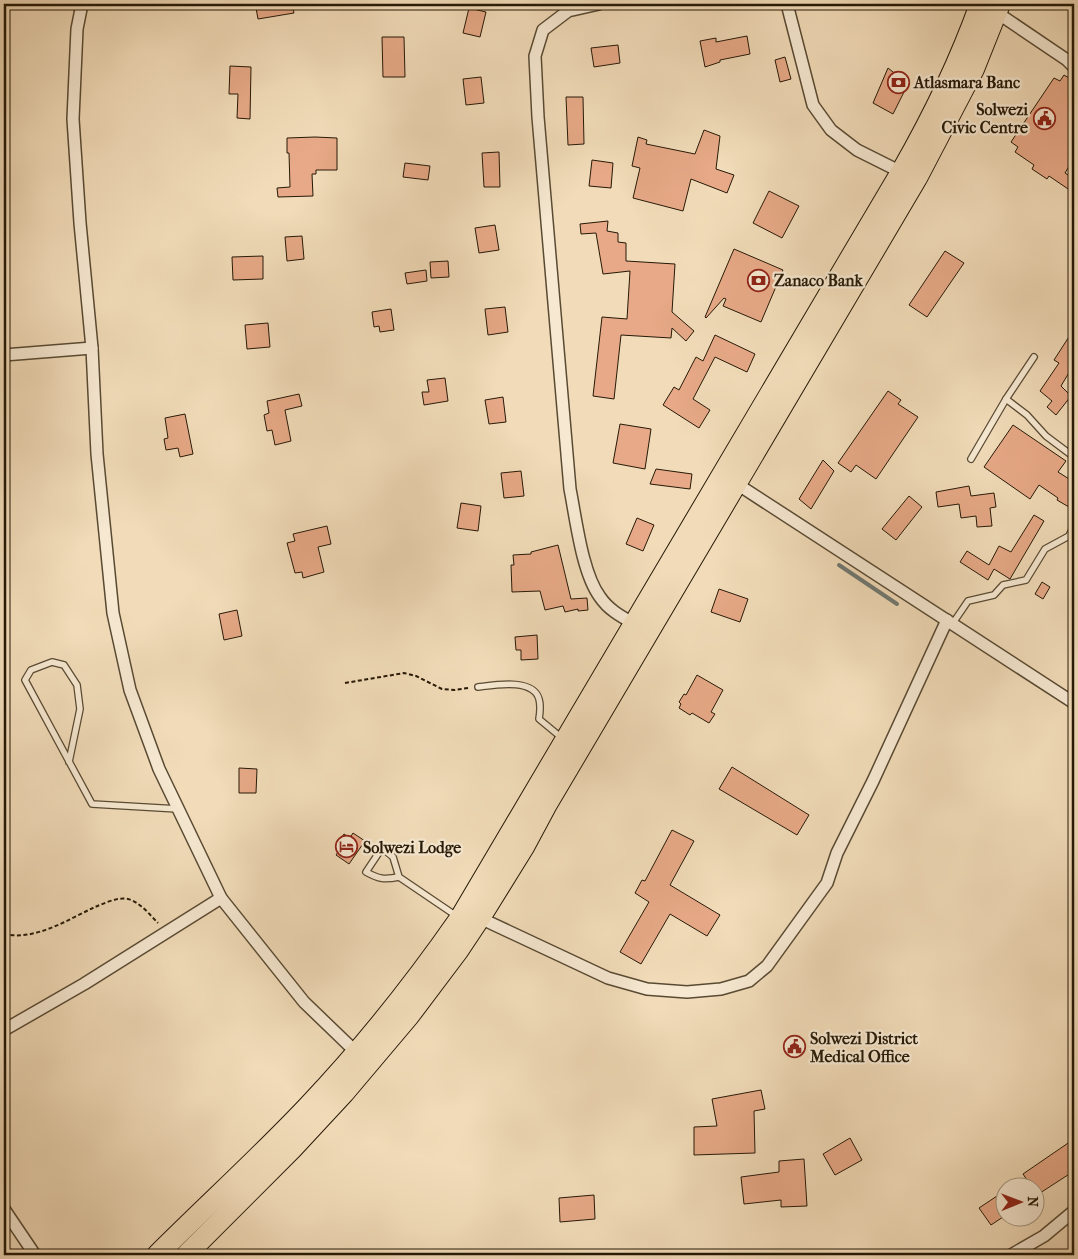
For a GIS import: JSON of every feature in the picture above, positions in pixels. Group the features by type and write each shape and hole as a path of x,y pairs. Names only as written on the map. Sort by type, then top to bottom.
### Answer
{"highway":[{"path":"157,1255 279,1135 363,1058 438,978 480,918 524,847 572,745 633,624 901,172 937,106 958,61 992,6"},
{"path":"186,1255 344,1094 363,1058 460,918 572,745 737,484 917,178 974,69 992,6"}],"street":[{"path":"82,4 76,29 73,120 80,223 92,348 98,454 113,613 130,690 159,769 221,898 304,1002 363,1058"},
{"path":"599,4 568,10 543,30 535,56 538,117 570,489 587,569 599,596 614,613 633,624"},
{"path":"787,4 813,105 831,130 857,150 901,172"},
{"path":"992,6 1074,67"},
{"path":"4,355 92,348"},
{"path":"737,484 1074,703"},
{"path":"480,918 608,978 647,989 688,992 721,989 749,981 767,966 827,883 837,854 950,622"},
{"path":"4,1030 84,984 221,898"},
{"path":"4,1209 35,1255"},
{"path":"1011,1255 1044,1236 1074,1211"}],"lane":[{"path":"971,459 1006,399 1034,357"},
{"path":"1006,399 1027,415 1046,436 1074,457"},
{"path":"950,622 968,601 994,595 1004,585 1026,580 1045,549 1069,536 1074,525"},
{"path":"69,762 80,709 77,685 64,665 52,662 31,670 25,680 69,762 92,804 178,809"},
{"path":"478,687 503,684 529,687 540,700 539,719 572,745"},
{"path":"399,877 390,879 377,878 366,872 382,848 393,857 399,877 460,918"}],"path":[{"path":"346,683 404,673 416,676 442,689 455,690 478,687"},
{"path":"4,934 14,936 32,934 111,900 128,899 138,905 168,931"}],"building":[{"path":"260,4 292,4 294,13 258,19 256,8 261,7"},
{"path":"469,8 486,12 480,37 463,33"},
{"path":"747,36 750,54 720,60 720,62 705,67 700,41 716,38 716,42"},
{"path":"382,37 404,37 405,77 383,77"},
{"path":"618,45 620,63 594,67 591,48"},
{"path":"785,57 791,79 780,82 775,60"},
{"path":"230,66 251,67 250,119 237,118 238,94 229,94"},
{"path":"888,68 908,84 893,114 873,103"},
{"path":"1064,75 1074,81 1074,94 1070,101 1074,103 1074,158 1065,173 1074,179 1074,193 1049,176 1047,179 1032,169 1034,165 1015,152 1018,147 1011,142 1054,78 1060,81"},
{"path":"481,77 484,103 466,105 463,79"},
{"path":"566,97 583,97 584,144 568,145"},
{"path":"704,130 720,136 716,169 734,175 727,193 691,179 683,211 633,198 640,168 632,166 638,137 647,140 646,144 695,154"},
{"path":"287,138 337,138 337,170 316,170 316,174 312,174 313,196 278,197 277,188 290,187"},
{"path":"499,152 500,187 484,187 482,153"},
{"path":"592,160 613,163 611,188 589,186"},
{"path":"405,163 430,166 428,180 403,177"},
{"path":"769,191 799,206 782,238 753,223"},
{"path":"608,221 607,231 618,233 618,242 626,243 626,261 675,264 672,312 694,331 686,341 672,328 671,338 621,335 614,399 593,396 602,317 627,319 630,271 603,274 596,233 581,234 580,224"},
{"path":"495,225 499,250 479,253 475,228"},
{"path":"302,236 304,259 287,261 285,237"},
{"path":"734,249 783,270 761,322 723,306 726,299 724,298 705,317"},
{"path":"945,251 964,263 927,317 909,305"},
{"path":"263,256 263,279 233,280 232,257"},
{"path":"448,261 449,277 431,278 430,262"},
{"path":"426,270 427,281 407,284 405,273"},
{"path":"505,307 508,332 488,335 485,309"},
{"path":"391,309 394,330 380,332 379,326 374,327 372,312"},
{"path":"268,323 270,347 247,349 245,325"},
{"path":"1074,329 1074,350 1070,356 1074,359 1074,373 1070,371 1061,386 1071,396 1056,415 1047,407 1052,401 1040,391 1059,363 1054,360"},
{"path":"715,335 755,354 747,372 715,357 693,399 710,410 699,428 663,405 674,387 679,390 696,357 703,361"},
{"path":"445,378 448,401 424,405 422,392 429,392 427,380"},
{"path":"888,391 901,400 898,404 918,417 876,479 856,465 851,472 838,463"},
{"path":"299,394 302,406 285,410 291,441 275,445 272,430 267,431 264,415 269,413 267,401"},
{"path":"503,397 506,422 489,424 485,400"},
{"path":"185,414 193,454 180,457 178,448 166,450 164,439 168,438 165,418"},
{"path":"620,424 651,429 645,469 613,463"},
{"path":"1013,425 1066,461 1058,472 1074,482 1074,510 1057,500 1058,498 1039,485 1030,499 984,467"},
{"path":"823,460 834,471 811,509 799,499"},
{"path":"656,469 692,474 690,489 650,484"},
{"path":"521,471 524,496 504,498 501,473"},
{"path":"969,486 971,496 994,493 996,507 990,508 992,526 977,527 976,516 961,518 959,504 938,507 936,492"},
{"path":"909,496 922,507 896,540 882,529"},
{"path":"461,503 481,506 478,531 457,528"},
{"path":"1034,515 1044,521 1010,579 994,569 988,580 960,562 967,551 989,565 999,546 1011,552"},
{"path":"637,518 654,525 643,551 626,544"},
{"path":"327,526 331,544 318,547 324,572 303,578 302,572 295,573 287,543 295,541 293,534"},
{"path":"558,545 571,599 587,598 588,610 578,611 578,609 565,612 563,606 545,610 540,591 512,592 511,565 514,565 513,555 531,554 531,552"},
{"path":"1042,582 1050,587 1043,599 1035,594"},
{"path":"719,589 748,599 740,622 711,612"},
{"path":"237,610 242,636 224,640 219,614"},
{"path":"537,635 538,659 521,660 521,650 516,650 515,637"},
{"path":"697,675 723,690 711,712 715,714 709,723 679,708 681,704 679,702 684,694 686,695"},
{"path":"732,767 809,815 797,835 719,789"},
{"path":"239,768 257,769 256,793 239,793"},
{"path":"672,830 694,841 670,885 720,915 707,936 670,914 641,964 620,952 649,902 635,893 642,880 645,881"},
{"name":"Solwezi Lodge","path":"353,833 365,841 349,864 336,855 343,845 338,842 344,834 350,838"},
{"path":"761,1090 765,1109 754,1111 755,1153 694,1155 694,1127 717,1126 712,1099"},
{"path":"850,1138 862,1160 835,1175 823,1154"},
{"path":"1074,1139 1074,1171 1046,1189 1046,1176 1024,1176 1023,1174"},
{"path":"804,1159 807,1206 781,1207 781,1200 744,1204 741,1177 779,1172 779,1161"},
{"path":"594,1195 595,1219 560,1222 559,1198"},
{"path":"996,1197 996,1222 991,1225 979,1208"}],"waterway":[{"path":"839,565 897,604"}],"place":[{"name":"Atlasmara Banc","path":"898,82"},
{"name":"Solwezi Civic Centre","path":"1044,118"},
{"name":"Zanaco Bank","path":"758,280"},
{"name":"Solwezi Lodge","path":"347,847"},
{"name":"Solwezi District Medical Office","path":"794,1047"}]}
